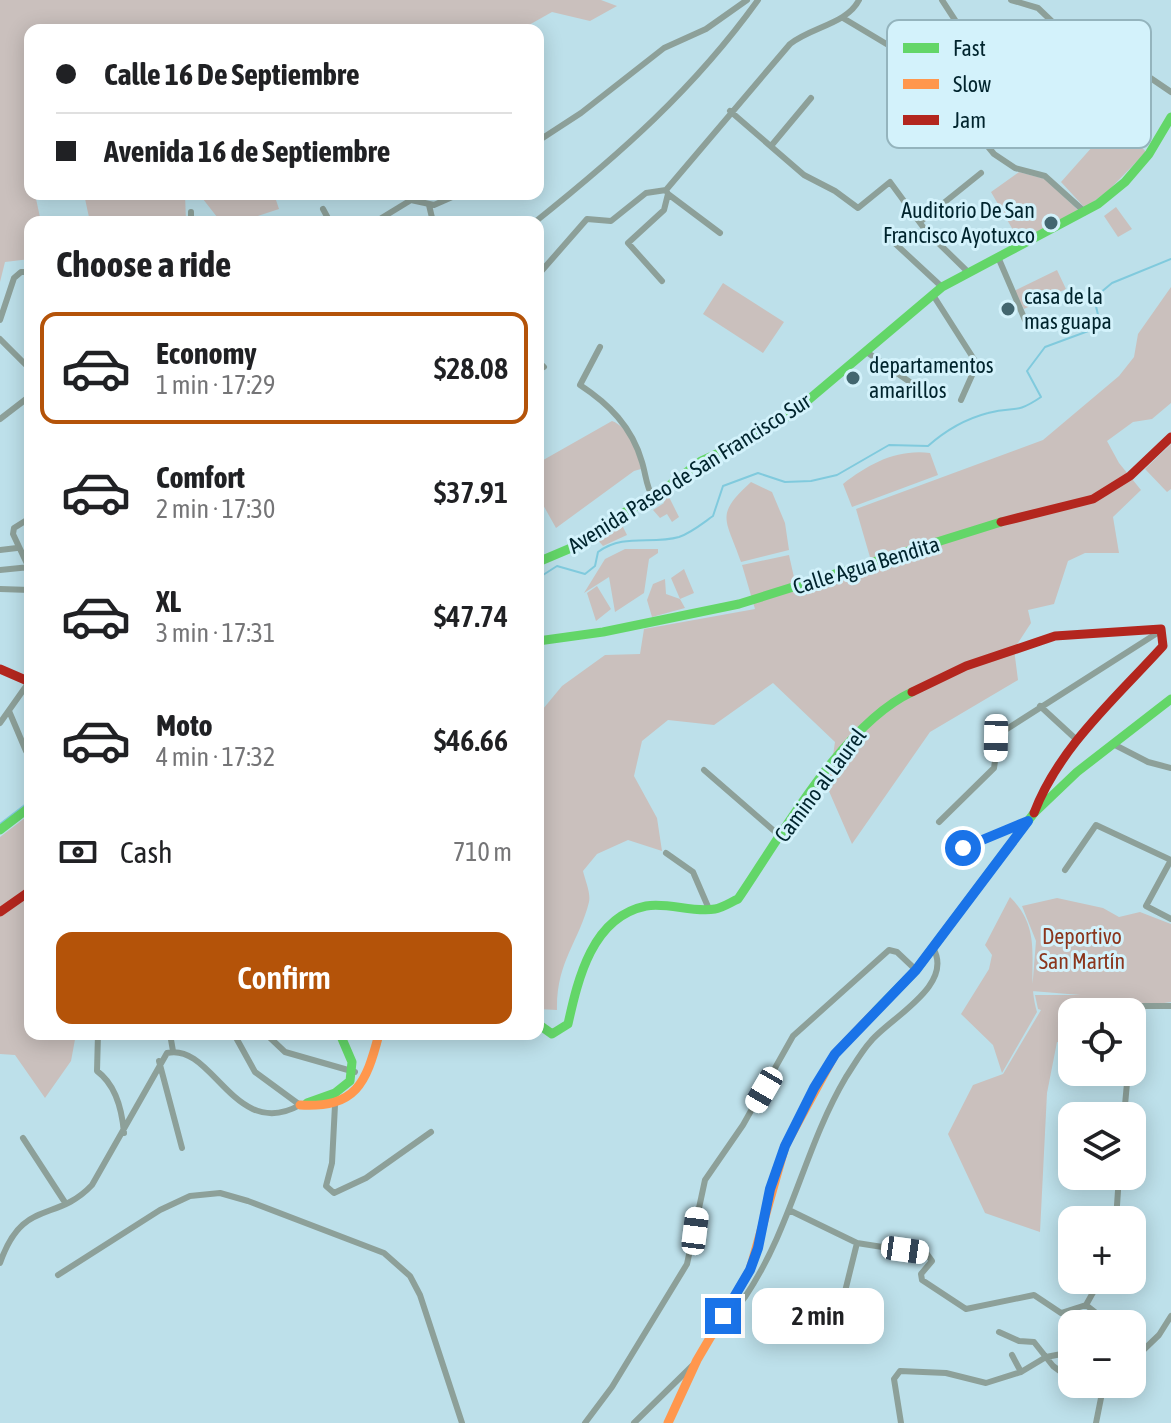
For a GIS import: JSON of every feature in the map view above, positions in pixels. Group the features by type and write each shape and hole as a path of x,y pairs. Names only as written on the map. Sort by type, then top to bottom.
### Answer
{"main road":[{"name":"Avenida Paseo de San Francisco Sur","path":"544,559 571,548 621,514 653,498 701,461 758,435 794,412 868,353 942,287 967,271 1036,241 1085,213 1135,174 1171,117"},
{"name":"Calle Agua Bendita","path":"544,640 603,632 739,604 997,523 1093,499 1130,476 1171,437"},
{"path":"1031,817 1043,790 1078,741 1167,643 1162,630"},
{"name":"Camino al Laurel","path":"709,909 738,899 854,736 892,701 966,666 1043,639 1090,631 1162,630"},
{"path":"0,669 24,679"},
{"path":"668,1423 697,1360 750,1270 758,1248 770,1189 785,1146 835,1054 916,970 1031,817 1112,744 1171,699"},
{"path":"0,830 24,812"},
{"path":"0,912 24,895"},
{"path":"544,1028 552,1034 568,1024 581,966 596,943 622,916 653,905 709,909"},
{"path":"300,1105 344,1091 355,1072 342,1040"},
{"path":"300,1105 335,1105 358,1090 369,1074 378,1040"}],"street":[{"path":"544,137 573,119 664,48 706,29 747,0"},
{"path":"542,216 644,133 721,50 758,0"},
{"path":"662,281 628,243 664,210 667,192 730,111 790,44 804,33 843,18 859,0"},
{"path":"942,0 955,20"},
{"path":"1011,0 1038,8 1051,20"},
{"path":"843,18 887,44"},
{"path":"1151,78 1171,92"},
{"path":"771,146 811,98"},
{"path":"730,111 804,175 835,191 858,208 886,181 890,182 920,222 967,271"},
{"path":"989,148 1015,168 1045,176 1085,213"},
{"path":"920,222 981,173"},
{"path":"544,268 587,219 611,221 655,189 667,192 720,233"},
{"path":"383,216 406,200"},
{"path":"417,200 429,205 443,200"},
{"path":"429,205 432,216"},
{"path":"323,209 327,216"},
{"path":"887,236 942,287"},
{"path":"998,257 1025,320"},
{"path":"0,320 14,278 18,273 24,272"},
{"path":"933,295 977,364 961,400"},
{"path":"0,339 24,363"},
{"path":"600,347 580,385 611,406 621,420 641,458 646,485 653,498"},
{"path":"868,353 920,389"},
{"path":"0,419 24,401"},
{"path":"24,522 13,530 17,548 24,559"},
{"path":"0,550 17,548"},
{"path":"0,570 24,568"},
{"path":"0,589 24,590"},
{"path":"939,822 994,768 998,735 1162,630"},
{"path":"0,723 24,690"},
{"path":"1040,706 1059,729 1078,741"},
{"path":"9,711 24,746"},
{"path":"1112,744 1148,762 1171,768"},
{"path":"704,770 780,836"},
{"path":"953,839 966,849 1031,817"},
{"path":"1065,870 1096,825 1171,860 1146,906 1171,919"},
{"path":"982,831 989,837"},
{"path":"666,853 693,872 709,909"},
{"path":"709,1340 725,1325 767,1264 791,1211 825,1112 871,1041 928,988 936,973 938,957 933,948"},
{"path":"585,1423 612,1387 687,1264 710,1170 743,1125 788,1044 806,1021 889,950 897,952 916,970"},
{"path":"1146,1006 1171,1006"},
{"path":"98,1040 96,1069 111,1082 122,1112 124,1133"},
{"path":"171,1040 173,1051"},
{"path":"237,1040 255,1072 300,1105"},
{"path":"272,1040 285,1052 355,1072"},
{"path":"0,1263 19,1225 36,1214 66,1204 92,1185 124,1133 159,1061 173,1051"},
{"path":"173,1051 192,1058 250,1108 274,1114 300,1105"},
{"path":"159,1061 182,1148"},
{"path":"335,1105 332,1163 326,1186 334,1193 366,1178 431,1132"},
{"path":"23,1138 66,1204"},
{"path":"58,1275 92,1251 183,1198 220,1193 248,1201 384,1253 410,1276 420,1295 462,1423"},
{"path":"791,1211 857,1243 927,1254 932,1261 921,1276 923,1282 966,1309 1034,1295 1057,1313 1086,1305 1092,1294"},
{"path":"834,1336 857,1243"},
{"path":"1086,1305 1092,1310"},
{"path":"1146,1346 1170,1321"},
{"path":"999,1332 1019,1341 1034,1342 1058,1368"},
{"path":"1012,1355 1021,1372"},
{"path":"901,1423 894,1379 900,1371 946,1373 986,1383 1021,1372 1046,1357 1058,1355"},
{"path":"634,1423 697,1360"},
{"path":"1096,1423 1102,1398"}],"green space":[{"path":"0,0 601,0 617,6 590,21 552,12 531,24 24,24 24,200 36,200 40,216 24,216 24,260 5,262 0,282"},
{"path":"1091,148 1142,148 1146,152 1109,190 1085,208 1061,182"},
{"path":"1019,172 1045,179 1078,210 1021,244 991,192"},
{"path":"85,200 185,200 186,216 89,216"},
{"path":"204,200 276,200 279,209 257,216 216,216"},
{"path":"1116,207 1132,229 1118,237 1104,216"},
{"path":"1057,270 1066,289 1024,309 1014,291"},
{"path":"723,283 784,322 763,353 703,314"},
{"path":"1171,287 1171,403 1152,419 1133,422 1107,441 1119,463 1141,490 1113,517 1119,553 1085,553 1068,561 1054,604 1028,610 1031,623 1014,649 1018,680 930,732 852,844 828,789 835,742 773,683 714,725 668,720 642,741 634,776 657,818 662,851 628,840 597,854 583,871 589,902 560,978 557,1010 544,1009 544,708 562,686 605,655 640,654 644,629 755,609 742,565 789,555 798,595 874,571 856,509 1043,440 1119,376 1134,357 1138,334"},
{"path":"612,421 628,435 641,469 556,528 544,507 544,460"},
{"path":"1171,444 1171,489 1167,492 1145,469"},
{"path":"930,453 938,475 852,507 843,484 853,477 873,464 894,456"},
{"path":"751,482 772,492 785,523 789,550 741,562 726,518 732,503"},
{"path":"666,491 679,517 672,522 667,514 660,518 653,510 664,503 660,496"},
{"path":"619,519 627,535 603,546 594,536"},
{"path":"625,549 658,549 658,553 649,559 644,593 615,612 609,577 584,593 605,559"},
{"path":"684,569 694,593 680,599 671,578"},
{"path":"665,579 666,594 680,599 685,608 652,617 647,600 653,584"},
{"path":"597,586 611,609 596,621 587,593"},
{"path":"24,819 24,1040 75,1040 71,1061 45,1098 15,1055 0,1054 0,837"},
{"path":"1010,897 1028,925 1037,1012 1002,1073 993,1045 961,1014 989,969 992,955 985,945"},
{"name":"Deportivo San Martín","path":"1057,898 1103,908 1119,917 1140,912 1171,924 1171,1002 1146,1006 1146,998 1058,998 1058,1042 1047,1093 1040,1232 985,1213 948,1134 973,1085 1003,1074 1041,1010 1038,1009 1035,995 1080,995 1032,991 1036,941 1022,906"}],"waterway":[{"path":"544,574 557,566 585,574 595,566 598,552 608,546 628,541 669,539 688,533 713,516 723,486 758,473 785,482 811,481 837,475 889,445 928,446 971,418 1032,403 1041,397 1027,371 1045,347 1091,330 1099,319 1094,298 1112,283 1171,259"},
{"path":"0,824 24,806"}],"traffic: fast":[{"path":"544,559 571,548 621,514 653,498 701,461 758,435 794,412 942,287 1098,204 1125,182 1149,154 1171,117"},
{"path":"544,640 603,632 739,604 1001,522"},
{"path":"544,1028 552,1034 568,1024 590,952 612,923 628,912 654,905 715,909 738,899 794,814 838,755 886,707 912,692"},
{"path":"876,1011 916,970 1034,813 1077,772 1171,699"},
{"path":"0,830 24,812"},
{"path":"307,1103 335,1093 350,1081 352,1062 343,1040"}],"traffic: slow":[{"path":"668,1423 697,1360 750,1270 785,1146 835,1054 876,1011"},
{"path":"300,1105 334,1102 356,1089 369,1067 377,1040"}],"traffic: jam":[{"path":"1001,522 1093,499 1130,476 1171,437"},
{"path":"912,692 966,666 1055,636 1161,629 1163,646 1073,745 1058,766 1034,813"},
{"path":"0,669 24,679"},
{"path":"0,912 24,895"}],"place":[{"name":"Auditorio De San Francisco Ayotuxco","path":"1051,223"},
{"name":"casa de la mas guapa","path":"1008,309"},
{"name":"departamentos amarillos","path":"853,378"}],"route":[{"path":"723,1316 750,1270 758,1248 765,1205 785,1146 814,1088 835,1054 916,970 1028,821 963,848"}]}
